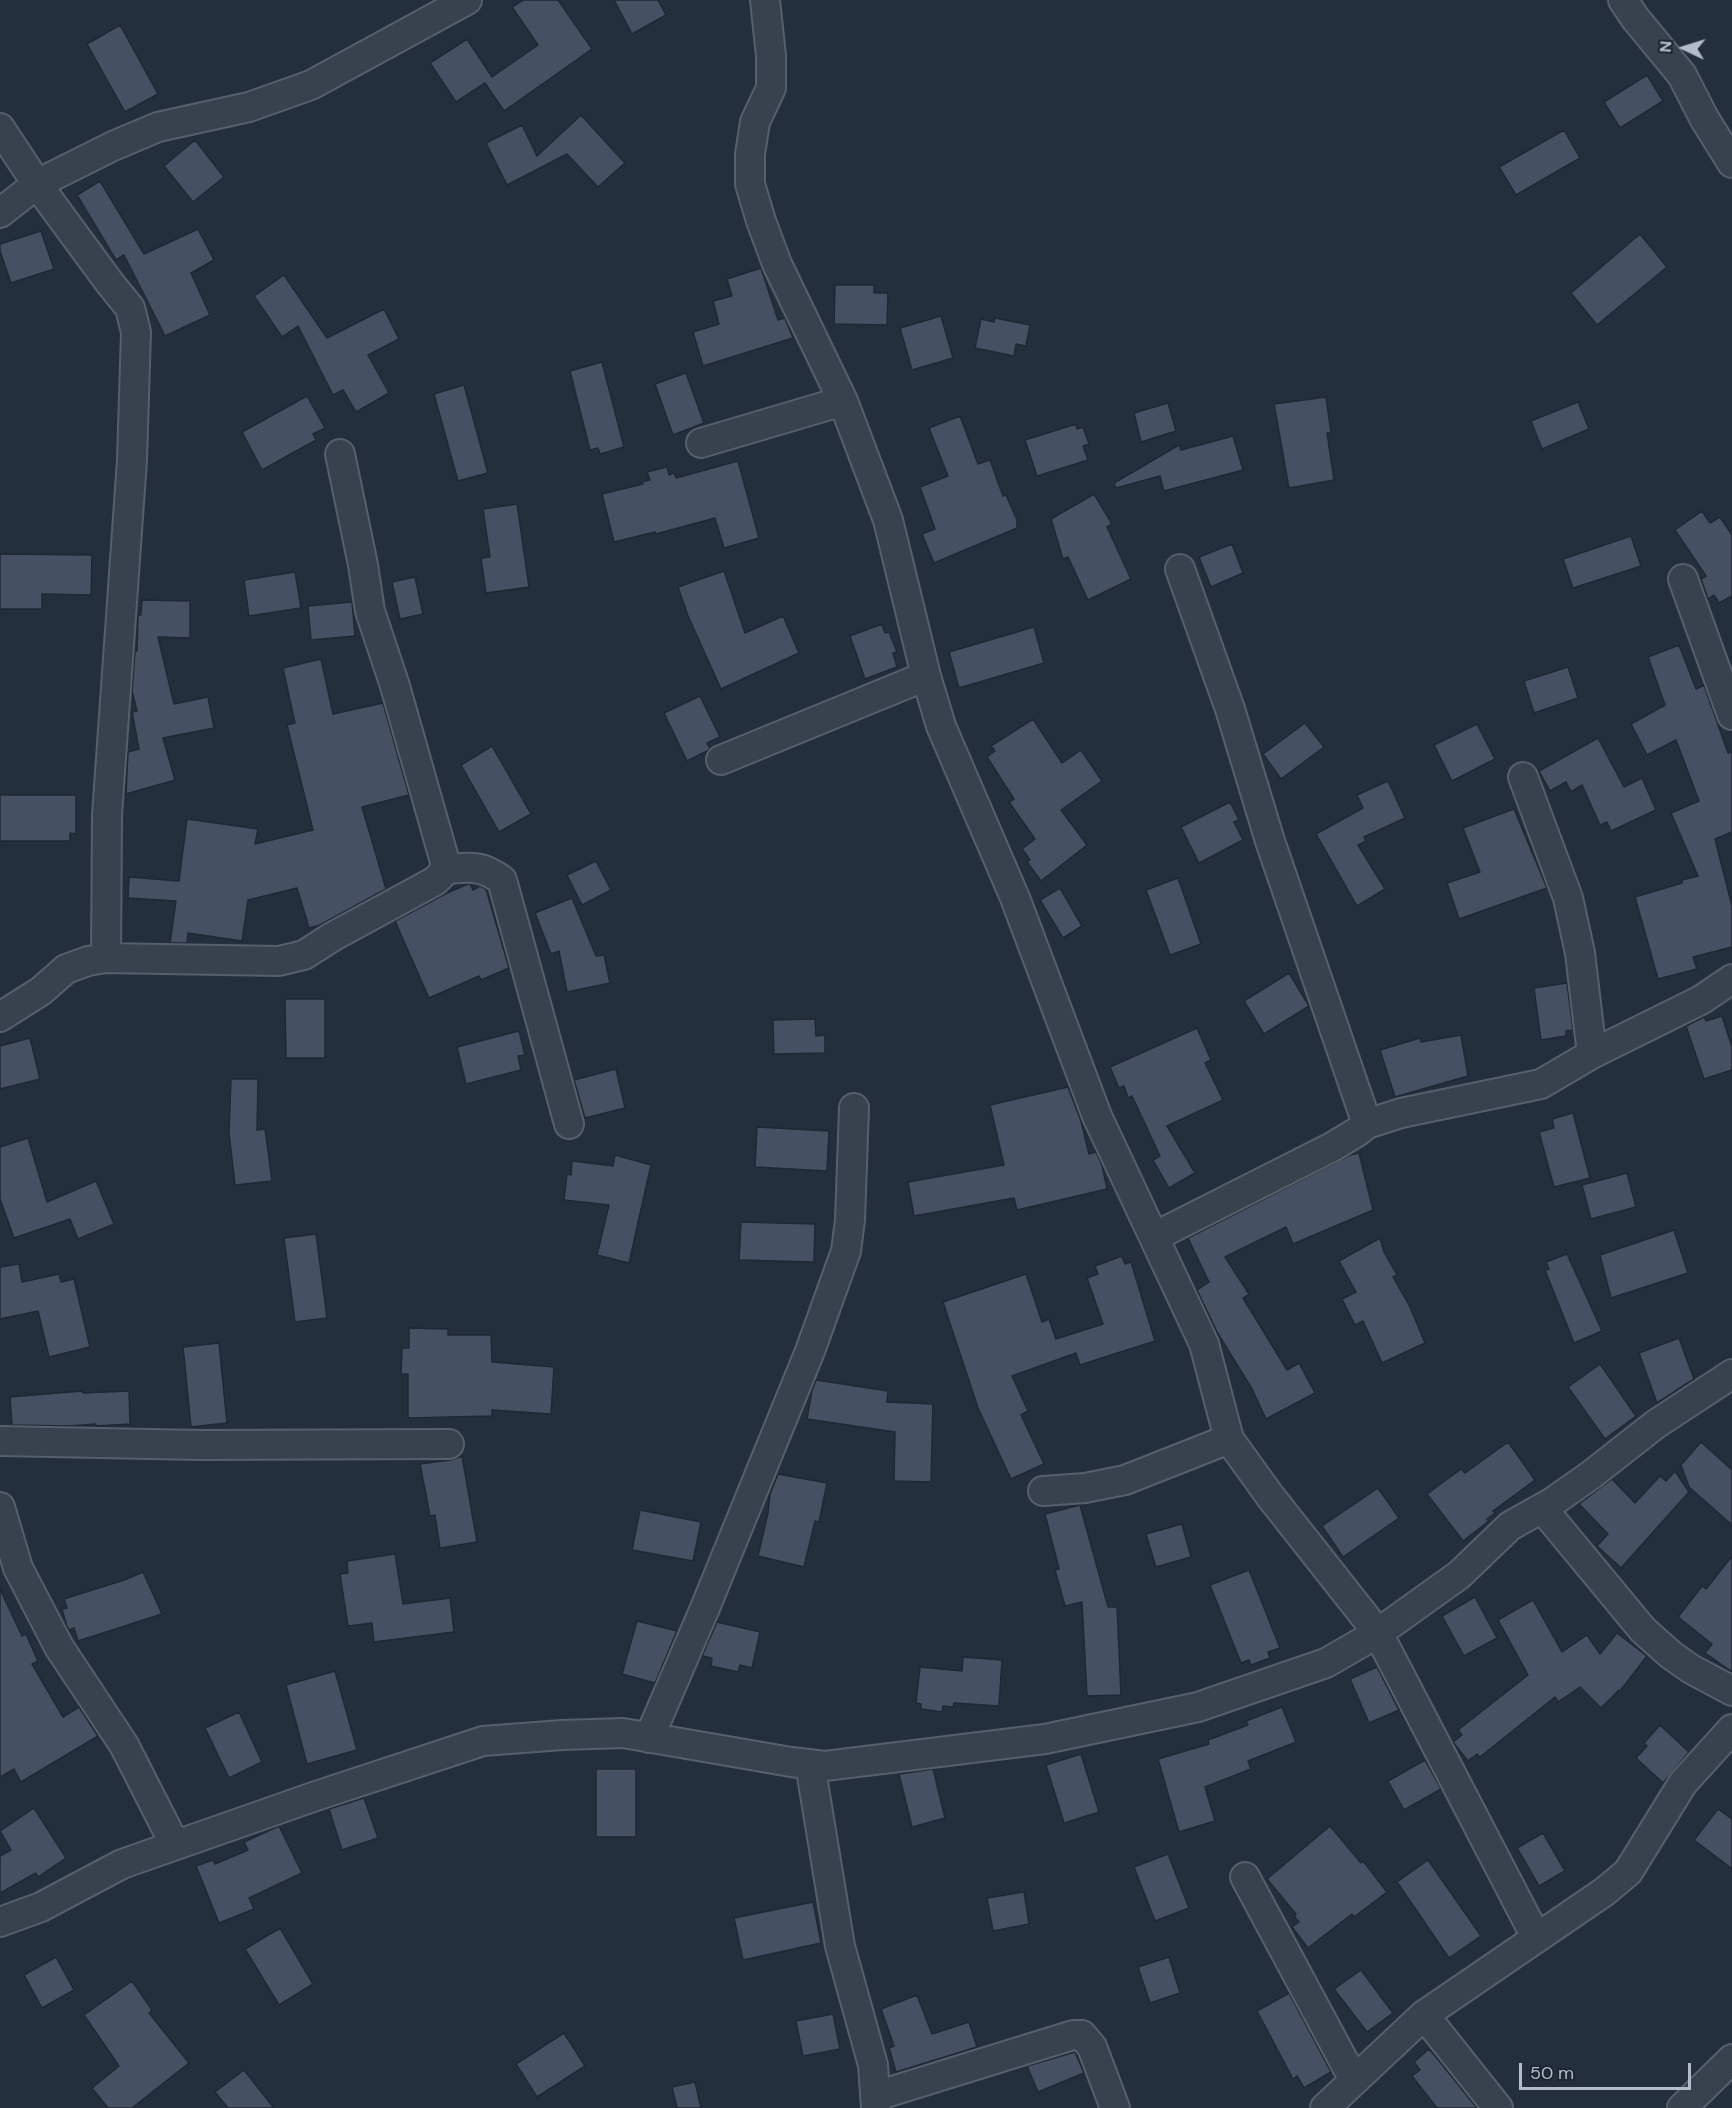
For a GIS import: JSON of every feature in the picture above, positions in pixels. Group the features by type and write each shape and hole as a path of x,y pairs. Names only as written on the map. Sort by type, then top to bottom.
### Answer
{"street":[{"path":"0,213 37,184 112,146 158,127 249,107 311,84 466,0"},
{"path":"765,0 771,56 771,88 755,122 750,154 750,184 777,264 843,401 888,520 940,726 1015,898 1097,1116 1204,1344 1229,1439 1270,1496 1378,1633 1536,1937"},
{"path":"1623,0 1682,75 1704,118 1732,163"},
{"path":"0,128 37,184 130,308 136,332 132,460 107,815 106,958"},
{"path":"701,443 843,401"},
{"path":"340,454 370,611 398,697 447,869"},
{"path":"1180,569 1230,709 1267,830 1367,1124"},
{"path":"1683,579 1723,660 1732,715"},
{"path":"721,760 926,676"},
{"path":"1523,777 1568,898 1580,953 1592,1054"},
{"path":"0,1017 41,991 66,969 88,961 106,958 279,961 304,956 332,937 435,880 447,869 476,867 489,871 502,880 569,1124"},
{"path":"1154,1237 1332,1147 1367,1124 1401,1113 1541,1084 1592,1054 1701,1000 1732,978"},
{"path":"649,1738 810,1351 846,1251 850,1220 854,1108"},
{"path":"0,1922 41,1907 122,1863 483,1741 623,1733 825,1766 1045,1739 1198,1707 1326,1664 1378,1633 1459,1575 1510,1526 1542,1508 1591,1475 1656,1424 1732,1374"},
{"path":"1043,1491 1085,1488 1125,1480 1229,1439"},
{"path":"0,1441 200,1445 449,1444"},
{"path":"0,1507 18,1568 54,1637 124,1745 175,1845"},
{"path":"1542,1508 1643,1630 1691,1669 1732,1691"},
{"path":"1325,2108 1424,2014 1604,1892 1628,1872 1683,1783 1732,1729"},
{"path":"810,1764 840,1946 873,2065 876,2102 1073,2035 1082,2035 1092,2047 1115,2108"},
{"path":"1245,1877 1354,2080"},
{"path":"1424,2014 1498,2108"},
{"path":"1682,2108 1732,2058"}],"building":[{"path":"523,0 558,0 592,49 504,111 485,83 456,102 430,63 467,39 492,77 538,45 512,7"},
{"path":"614,0 658,0 666,15 632,34"},
{"path":"120,25 158,94 125,112 87,44"},
{"path":"1647,75 1663,101 1620,128 1604,102"},
{"path":"581,115 625,163 598,187 567,154 507,185 486,143 522,125 537,156"},
{"path":"1564,130 1580,158 1516,195 1499,167"},
{"path":"195,140 224,177 193,202 164,166"},
{"path":"100,181 144,254 198,229 214,260 191,273 210,315 165,336 124,255 116,260 77,195"},
{"path":"41,231 54,269 11,283 0,251 0,244"},
{"path":"1640,234 1667,267 1597,325 1571,293"},
{"path":"761,268 778,320 785,318 793,338 703,366 693,332 719,324 713,301 732,296 727,279"},
{"path":"284,275 327,338 384,309 399,339 368,355 389,393 356,412 343,390 333,395 298,326 282,337 254,296"},
{"path":"835,285 874,285 874,293 888,293 887,325 834,324"},
{"path":"941,316 953,358 912,370 900,328"},
{"path":"995,318 1030,325 1026,346 1016,344 1014,356 975,348 981,319 994,322"},
{"path":"602,362 624,447 600,454 598,448 590,450 570,371"},
{"path":"686,373 704,423 673,435 655,384"},
{"path":"464,385 488,473 458,481 434,394"},
{"path":"307,396 325,428 313,434 316,440 262,470 242,432"},
{"path":"1326,397 1331,433 1327,433 1334,480 1289,488 1274,404"},
{"path":"1578,402 1589,429 1542,449 1531,421"},
{"path":"1168,403 1176,431 1141,442 1134,413"},
{"path":"960,416 978,464 990,460 1003,496 1006,495 1017,520 1017,528 934,563 922,534 935,529 920,487 948,476 929,428"},
{"path":"1076,424 1077,429 1083,427 1089,444 1083,446 1088,460 1037,476 1025,440"},
{"path":"1233,436 1243,470 1164,491 1160,476 1116,488 1114,483 1179,445 1181,450"},
{"path":"738,461 759,538 724,548 715,518 656,534 655,532 614,542 602,494 643,484 642,482 650,480 647,472 667,467 669,475 674,473 676,478"},
{"path":"1094,494 1112,524 1107,527 1131,579 1088,600 1068,557 1063,559 1051,519"},
{"path":"517,504 529,587 486,593 481,558 490,557 483,509"},
{"path":"1702,511 1710,523 1720,517 1732,535 1732,596 1719,603 1714,595 1708,599 1701,579 1706,576 1675,530"},
{"path":"1631,536 1641,566 1573,588 1563,559"},
{"path":"1232,544 1243,573 1211,587 1199,557"},
{"path":"0,554 92,555 91,595 42,594 42,609 0,609"},
{"path":"724,571 745,633 783,616 799,653 721,689 688,616 678,587"},
{"path":"295,572 301,608 249,616 244,580"},
{"path":"415,577 423,614 400,619 392,582"},
{"path":"142,600 190,601 190,638 158,637 174,704 208,697 214,728 163,738 175,780 126,794 128,752 139,749 132,712 137,711 132,691 135,651 137,651 138,615 141,615"},
{"path":"352,602 355,636 311,640 308,606"},
{"path":"882,624 885,633 889,632 897,652 893,653 897,667 865,679 850,636"},
{"path":"1034,627 1044,663 959,688 949,652"},
{"path":"1679,645 1696,689 1704,685 1728,753 1732,752 1732,832 1715,839 1732,906 1732,947 1693,957 1697,969 1658,979 1635,897 1698,876 1671,813 1699,801 1676,740 1647,755 1631,724 1665,705 1648,657"},
{"path":"321,659 333,714 383,703 409,795 362,807 386,889 320,925 309,928 297,888 248,900 242,941 188,933 187,943 170,943 176,901 128,898 129,877 179,881 187,819 258,829 255,844 313,830 287,725 295,723 283,668"},
{"path":"1568,667 1578,698 1534,713 1524,681"},
{"path":"700,696 720,737 707,743 710,749 687,761 664,713"},
{"path":"1033,719 1062,763 1081,750 1102,781 1061,810 1087,845 1041,881 1027,862 1030,860 1022,849 1035,839 1009,802 1014,799 987,757 995,751 991,746"},
{"path":"1305,723 1324,747 1281,779 1263,754"},
{"path":"1477,724 1495,759 1452,781 1434,745"},
{"path":"1598,738 1624,787 1642,778 1656,810 1611,831 1607,822 1600,825 1582,785 1571,792 1566,782 1550,791 1539,771"},
{"path":"492,746 531,814 499,832 461,765"},
{"path":"1388,781 1405,818 1364,837 1366,841 1358,845 1385,889 1357,906 1316,834 1363,808 1357,795"},
{"path":"0,795 76,795 76,834 70,833 70,841 0,841"},
{"path":"1230,802 1239,820 1234,822 1243,840 1199,863 1181,827"},
{"path":"1514,809 1547,888 1459,919 1447,883 1480,872 1463,828"},
{"path":"596,861 611,890 582,905 567,875"},
{"path":"1178,878 1201,944 1170,955 1146,890"},
{"path":"468,884 473,890 480,886 486,889 509,968 481,980 479,976 429,998 395,921"},
{"path":"1060,888 1082,926 1063,938 1040,900"},
{"path":"572,898 596,956 604,955 610,983 567,992 559,951 551,954 535,913"},
{"path":"1289,973 1309,1006 1264,1034 1244,1001"},
{"path":"1567,983 1573,1030 1566,1031 1566,1036 1541,1040 1534,988"},
{"path":"285,999 325,999 325,1058 286,1058"},
{"path":"1722,1016 1732,1047 1732,1070 1704,1079 1686,1026 1704,1017 1706,1021"},
{"path":"815,1019 816,1036 825,1035 825,1053 774,1054 773,1020"},
{"path":"1197,1028 1211,1060 1205,1063 1223,1100 1167,1126 1195,1173 1169,1188 1153,1160 1160,1156 1132,1096 1128,1098 1124,1086 1119,1088 1110,1067"},
{"path":"519,1031 525,1055 518,1056 521,1070 466,1084 457,1047"},
{"path":"1461,1035 1468,1076 1395,1097 1380,1050 1420,1038 1421,1042"},
{"path":"30,1038 40,1079 0,1089 0,1046"},
{"path":"616,1069 625,1108 585,1118 574,1080"},
{"path":"231,1079 258,1079 257,1130 265,1129 272,1181 235,1185 229,1133"},
{"path":"1068,1087 1081,1121 1089,1154 1096,1152 1102,1165 1107,1189 1017,1210 1014,1198 914,1216 908,1182 1004,1165 990,1105"},
{"path":"1573,1113 1590,1178 1554,1187 1539,1132 1554,1128 1552,1119"},
{"path":"757,1127 829,1131 827,1171 755,1167"},
{"path":"28,1138 47,1202 96,1181 114,1224 78,1239 70,1219 14,1238 0,1199 0,1147"},
{"path":"1359,1153 1373,1210 1293,1244 1286,1227 1225,1257 1249,1294 1243,1298 1287,1370 1299,1363 1315,1393 1266,1419 1252,1389 1217,1332 1197,1290 1209,1282 1188,1238 1350,1155"},
{"path":"615,1155 651,1165 629,1263 597,1255 609,1205 564,1200 567,1174 571,1175 572,1161 613,1166"},
{"path":"1627,1173 1636,1207 1591,1219 1582,1185"},
{"path":"741,1222 815,1224 814,1262 739,1260"},
{"path":"1674,1230 1688,1273 1611,1298 1600,1255"},
{"path":"316,1234 327,1318 295,1322 284,1238"},
{"path":"1380,1238 1384,1252 1397,1275 1393,1277 1410,1307 1425,1343 1382,1363 1363,1321 1355,1325 1342,1299 1356,1292 1339,1261"},
{"path":"1567,1254 1602,1331 1574,1343 1545,1270 1549,1269 1546,1262"},
{"path":"1122,1256 1125,1264 1131,1262 1155,1341 1080,1365 1076,1353 1012,1376 1028,1411 1021,1415 1044,1464 1011,1479 978,1408 943,1302 1026,1274 1042,1322 1049,1319 1056,1339 1103,1324 1087,1278 1098,1274 1095,1266"},
{"path":"19,1264 22,1282 59,1274 61,1282 74,1279 90,1347 49,1357 38,1311 0,1319 0,1267"},
{"path":"409,1328 448,1329 448,1335 491,1335 492,1362 554,1367 551,1414 492,1410 492,1416 408,1418 408,1374 401,1374 402,1348 409,1348"},
{"path":"1679,1338 1694,1379 1657,1403 1639,1353"},
{"path":"219,1343 227,1423 191,1427 183,1347"},
{"path":"1600,1364 1636,1416 1605,1439 1568,1387"},
{"path":"816,1380 888,1391 887,1402 933,1404 931,1482 894,1481 895,1432 807,1419"},
{"path":"82,1391 83,1393 129,1391 130,1424 12,1425 10,1397"},
{"path":"1508,1442 1535,1480 1493,1511 1495,1513 1487,1519 1489,1521 1463,1541 1427,1494 1461,1469 1465,1473"},
{"path":"1701,1442 1732,1470 1732,1525 1689,1487 1681,1465"},
{"path":"462,1456 477,1542 440,1548 435,1515 430,1516 420,1464"},
{"path":"1675,1471 1689,1492 1621,1568 1597,1546 1608,1534 1579,1504 1612,1479 1635,1503 1660,1476 1666,1481"},
{"path":"778,1474 827,1483 819,1522 815,1521 804,1567 758,1556 770,1494"},
{"path":"1378,1488 1399,1518 1343,1557 1322,1526"},
{"path":"1080,1505 1108,1607 1117,1607 1121,1695 1087,1696 1082,1602 1065,1606 1055,1570 1059,1569 1045,1514"},
{"path":"640,1510 701,1522 693,1561 632,1550"},
{"path":"1182,1524 1191,1557 1156,1567 1146,1534"},
{"path":"395,1554 403,1604 450,1598 454,1632 374,1642 372,1623 348,1626 340,1574 348,1573 347,1561"},
{"path":"1732,1556 1732,1672 1705,1653 1712,1644 1678,1617 1702,1586 1706,1589"},
{"path":"1249,1570 1280,1648 1268,1652 1270,1658 1251,1665 1249,1660 1241,1663 1210,1585"},
{"path":"143,1572 162,1614 78,1641 74,1628 69,1630 67,1627 62,1609 67,1608 64,1599"},
{"path":"0,1589 22,1636 26,1634 38,1661 32,1664 63,1717 79,1707 98,1736 21,1782 14,1769 0,1777"},
{"path":"1475,1597 1497,1638 1464,1656 1442,1616"},
{"path":"1533,1600 1562,1652 1587,1635 1600,1654 1617,1633 1647,1656 1620,1691 1601,1708 1580,1687 1558,1702 1555,1697 1480,1757 1477,1754 1468,1761 1453,1742 1462,1735 1458,1730 1528,1675 1498,1620"},
{"path":"637,1621 677,1631 655,1683 622,1674"},
{"path":"717,1622 760,1632 752,1668 740,1665 738,1672 711,1666 712,1658 702,1656"},
{"path":"963,1657 1002,1660 999,1706 954,1703 953,1707 943,1706 942,1712 921,1709 921,1704 916,1703 920,1667 962,1671"},
{"path":"1377,1667 1399,1710 1369,1723 1350,1679"},
{"path":"335,1671 357,1750 307,1764 286,1685"},
{"path":"1282,1707 1296,1742 1248,1761 1251,1769 1205,1787 1215,1821 1179,1832 1158,1759 1209,1744 1208,1740 1248,1725 1246,1721"},
{"path":"239,1712 262,1762 229,1778 205,1728"},
{"path":"1660,1725 1689,1752 1663,1783 1636,1758 1647,1746 1644,1743"},
{"path":"1081,1754 1099,1812 1064,1823 1046,1765"},
{"path":"1425,1760 1441,1789 1404,1810 1388,1781"},
{"path":"596,1769 636,1769 636,1837 596,1837"},
{"path":"933,1769 945,1818 912,1827 899,1774"},
{"path":"364,1798 378,1838 342,1850 329,1809"},
{"path":"34,1808 66,1858 38,1877 36,1873 0,1893 0,1856 11,1850 0,1831"},
{"path":"1718,1809 1732,1819 1732,1869 1694,1840"},
{"path":"279,1826 302,1873 249,1898 254,1909 219,1923 196,1866 213,1860 215,1864 248,1850 244,1842"},
{"path":"1330,1826 1361,1863 1363,1861 1387,1892 1354,1917 1352,1914 1308,1948 1292,1927 1299,1922 1294,1916 1296,1914 1267,1879"},
{"path":"1543,1833 1565,1871 1539,1886 1517,1848"},
{"path":"1168,1854 1189,1908 1155,1921 1134,1867"},
{"path":"1428,1860 1481,1936 1449,1958 1397,1882"},
{"path":"1024,1892 1029,1924 993,1931 987,1898"},
{"path":"813,1902 821,1943 743,1960 734,1918"},
{"path":"280,1928 313,1984 279,2005 245,1949"},
{"path":"56,1957 74,1990 42,2008 24,1975"},
{"path":"1169,1957 1180,1993 1150,2003 1138,1967"},
{"path":"1361,1970 1393,2013 1367,2032 1334,1989"},
{"path":"132,1981 152,2010 149,2013 189,2063 132,2108 108,2108 92,2088 119,2066 84,2015"},
{"path":"1289,1993 1331,2072 1304,2088 1297,2076 1293,2079 1257,2011"},
{"path":"917,1995 932,2034 969,2022 977,2047 896,2072 889,2048 894,2046 881,2009"},
{"path":"833,2014 840,2049 803,2056 796,2021"},
{"path":"564,2033 585,2066 537,2097 516,2064"},
{"path":"1429,2049 1477,2108 1437,2108 1412,2076 1420,2070 1414,2062"},
{"path":"1075,2052 1084,2073 1038,2092 1027,2066"},
{"path":"244,2070 274,2108 228,2108 215,2092"},
{"path":"695,2082 701,2108 677,2108 672,2087"}]}
